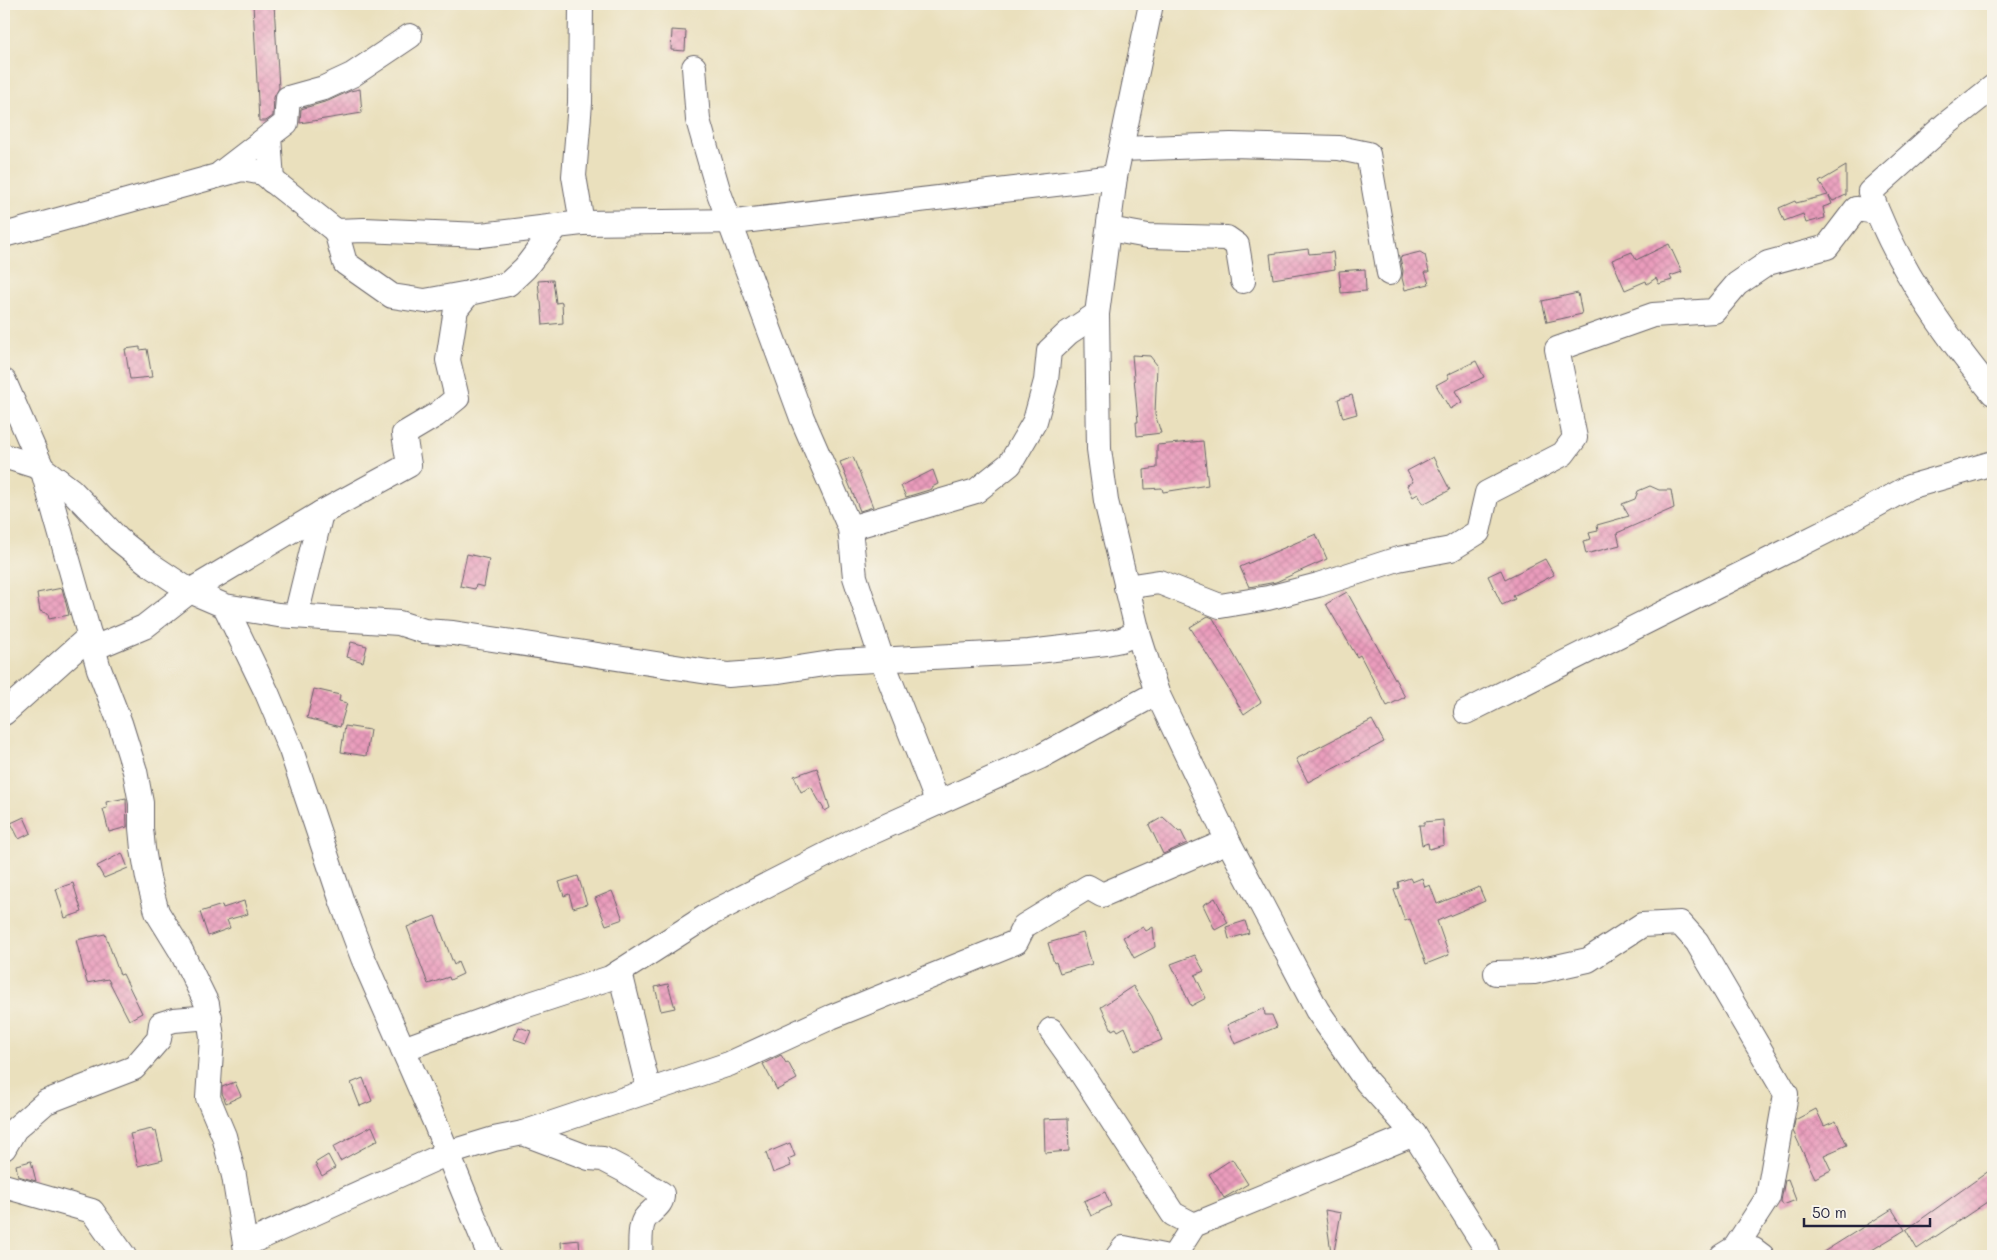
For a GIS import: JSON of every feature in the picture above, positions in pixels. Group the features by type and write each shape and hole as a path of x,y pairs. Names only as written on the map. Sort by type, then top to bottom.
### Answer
{"street":[{"path":"581,4 580,103 574,176 582,223"},
{"path":"1151,4 1115,177 1097,314 1099,448 1106,501 1138,633 1157,693 1228,841 1317,1010 1368,1082 1414,1134 1484,1245 1488,1256"},
{"path":"219,175 286,123 288,98 324,88 352,75 410,36"},
{"path":"694,67 698,120 730,222 802,418 850,528 855,577 882,660 938,803"},
{"path":"1993,87 1945,125 1870,192 1877,212 1907,270 1955,346 1993,394"},
{"path":"269,136 272,181"},
{"path":"1121,149 1231,145 1339,148 1368,154 1389,273"},
{"path":"4,235 242,169 263,173 336,231 345,263 392,296 425,302 508,284 526,268 557,226"},
{"path":"336,231 364,230 481,235 582,223 730,222 1115,177"},
{"path":"1126,587 1159,582 1220,606 1268,598 1318,585 1398,559 1450,549 1478,532 1487,493 1564,454 1575,438 1557,349 1652,315 1714,311 1737,284 1768,263 1827,247 1856,209 1877,212"},
{"path":"1109,229 1148,236 1227,238 1238,245 1243,281"},
{"path":"4,713 28,691 92,642 144,627 190,592 321,513 409,465 404,434 436,415 457,398 448,360 456,309 469,293"},
{"path":"850,528 976,491 1010,464 1035,421 1046,381 1049,352 1068,334 1097,314"},
{"path":"4,381 42,468 92,642 135,771 141,802 140,828 143,849 157,912 182,951 207,1004 212,1037 208,1098 224,1136 238,1195 247,1250 368,1188 448,1153 494,1139 522,1133 729,1064 831,1017 1016,942 1024,926 1088,887 1102,895 1228,841"},
{"path":"26,434 4,456 42,468 71,490 118,539 148,564 190,592 225,606 278,615 399,623 424,631 453,633 728,674 779,672 837,662 975,655 1078,646 1121,640 1138,633"},
{"path":"1466,712 1855,517 1909,487 1993,463"},
{"path":"296,616 321,513"},
{"path":"225,606 267,693 291,750 363,958 448,1153 490,1256"},
{"path":"4,692 28,691"},
{"path":"403,1049 512,1010 610,978 710,914 855,840 1040,757 1157,693"},
{"path":"1496,974 1534,972 1588,960 1642,925 1680,923 1697,942 1786,1094 1768,1198 1728,1252"},
{"path":"620,972 649,1091"},
{"path":"4,1148 14,1130 46,1102 134,1068 159,1039 161,1024 174,1020 210,1017"},
{"path":"1051,1030 1078,1068 1173,1214 1194,1225"},
{"path":"522,1133 589,1158 603,1159 657,1189 662,1194 663,1200 651,1212 642,1226 640,1256"},
{"path":"1174,1256 1194,1225 1414,1134"},
{"path":"4,1186 92,1211 124,1256"},
{"path":"1118,1256 1124,1248 1162,1256"},
{"path":"1728,1252 1754,1250 1762,1256"}],"building":[{"path":"253,4 274,4 279,88 274,97 273,116 266,121 259,121"},
{"path":"672,30 686,31 685,51 671,50"},
{"path":"360,89 362,113 300,123 301,109"},
{"path":"1846,166 1846,195 1833,201 1829,196 1832,204 1823,207 1825,218 1806,223 1803,214 1784,221 1779,208 1795,201 1796,203 1828,195 1819,182"},
{"path":"1669,244 1682,272 1670,276 1672,280 1659,284 1656,278 1647,284 1646,281 1625,290 1612,260 1632,252 1636,260"},
{"path":"1308,249 1309,254 1333,252 1335,269 1273,279 1270,254"},
{"path":"1420,252 1425,255 1429,272 1425,272 1429,284 1405,290 1400,257"},
{"path":"1365,269 1366,291 1341,293 1339,271"},
{"path":"553,280 556,303 562,302 563,323 543,325 538,281"},
{"path":"1578,293 1582,314 1547,322 1542,301"},
{"path":"140,347 140,350 147,349 152,377 130,379 125,349"},
{"path":"1132,355 1150,356 1157,365 1155,414 1161,433 1137,436 1136,422 1138,422"},
{"path":"1476,361 1484,377 1455,391 1462,402 1450,409 1436,385 1449,378 1447,375"},
{"path":"1352,395 1357,414 1343,418 1338,399"},
{"path":"1203,441 1208,485 1163,492 1162,488 1145,489 1144,470 1157,468 1157,445"},
{"path":"853,457 873,507 860,511 840,462"},
{"path":"1433,457 1450,490 1423,504 1418,494 1413,497 1407,485 1413,482 1407,471"},
{"path":"933,470 938,484 932,487 932,489 906,497 901,486"},
{"path":"1650,486 1659,490 1671,490 1674,508 1617,533 1620,545 1586,554 1583,541 1591,539 1589,533 1598,531 1597,525 1629,516 1622,504 1635,499 1638,491"},
{"path":"1316,534 1327,559 1276,582 1249,587 1240,567"},
{"path":"467,554 489,559 484,587 476,585 475,589 460,586"},
{"path":"1545,559 1554,575 1513,596 1515,599 1502,605 1488,576 1501,570 1505,579"},
{"path":"62,588 69,615 49,619 48,614 40,611 37,593"},
{"path":"1347,592 1405,697 1387,706 1360,655 1357,657 1326,604"},
{"path":"1208,616 1213,618 1261,702 1244,714 1190,627"},
{"path":"351,642 367,646 363,662 347,657"},
{"path":"314,689 340,695 339,701 347,703 340,727 307,718"},
{"path":"1372,720 1384,742 1308,782 1296,759"},
{"path":"345,726 370,730 366,756 341,752"},
{"path":"817,768 830,808 825,811 811,787 801,792 794,776"},
{"path":"126,798 127,827 109,832 103,809 107,808 106,802"},
{"path":"24,817 31,833 19,839 11,823"},
{"path":"1163,817 1179,832 1181,831 1187,843 1163,854 1149,825"},
{"path":"1443,820 1444,845 1429,849 1428,843 1422,845 1419,825 1424,825 1424,822"},
{"path":"122,853 128,868 104,878 97,866"},
{"path":"578,876 587,904 573,908 569,894 564,896 559,882"},
{"path":"1410,878 1412,882 1422,878 1425,887 1430,885 1437,904 1479,887 1485,901 1437,921 1449,955 1426,964 1410,919 1405,921 1394,890 1399,888 1398,882"},
{"path":"73,883 82,912 65,918 56,889"},
{"path":"612,891 623,919 606,925 595,898"},
{"path":"1215,898 1228,923 1215,930 1203,905"},
{"path":"244,901 248,914 227,920 230,928 208,936 200,912 222,905 223,908"},
{"path":"435,916 454,965 458,962 463,974 450,980 449,977 428,984 407,927"},
{"path":"1245,921 1249,933 1229,939 1226,927"},
{"path":"1143,927 1146,931 1153,927 1155,947 1134,958 1123,937"},
{"path":"1083,933 1092,964 1060,973 1056,962 1054,963 1048,943"},
{"path":"105,934 120,975 123,974 142,1013 129,1020 108,979 87,983 76,940"},
{"path":"1195,955 1204,971 1195,975 1206,998 1191,1006 1171,964"},
{"path":"668,984 675,1008 661,1011 655,987"},
{"path":"1133,986 1152,1016 1162,1040 1135,1051 1125,1027 1118,1031 1116,1028 1112,1030 1101,1007"},
{"path":"1264,1008 1265,1015 1272,1015 1277,1027 1235,1044 1227,1025"},
{"path":"519,1027 531,1031 526,1043 514,1039"},
{"path":"781,1055 786,1063 788,1062 797,1079 777,1090 763,1064"},
{"path":"363,1078 372,1101 360,1106 351,1083"},
{"path":"235,1082 241,1096 226,1103 222,1087"},
{"path":"1816,1109 1824,1126 1836,1121 1847,1145 1824,1155 1831,1170 1815,1178 1793,1131 1795,1120"},
{"path":"1068,1118 1069,1151 1045,1153 1044,1119"},
{"path":"372,1126 378,1140 340,1161 333,1147"},
{"path":"152,1129 153,1132 156,1131 163,1160 138,1166 130,1134"},
{"path":"790,1143 795,1156 788,1159 791,1166 773,1173 766,1153"},
{"path":"328,1155 335,1168 322,1176 315,1163"},
{"path":"1232,1159 1248,1184 1224,1198 1209,1174"},
{"path":"31,1161 36,1181 18,1176 16,1165"},
{"path":"1993,1168 1993,1198 1917,1249 1906,1230"},
{"path":"1788,1179 1796,1200 1783,1205 1781,1201 1785,1180"},
{"path":"1105,1192 1111,1206 1091,1216 1084,1201"},
{"path":"1892,1209 1905,1230 1862,1256 1817,1256"},
{"path":"1325,1210 1341,1213 1334,1252 1331,1252"},
{"path":"579,1240 580,1256 562,1256 561,1242"}]}
